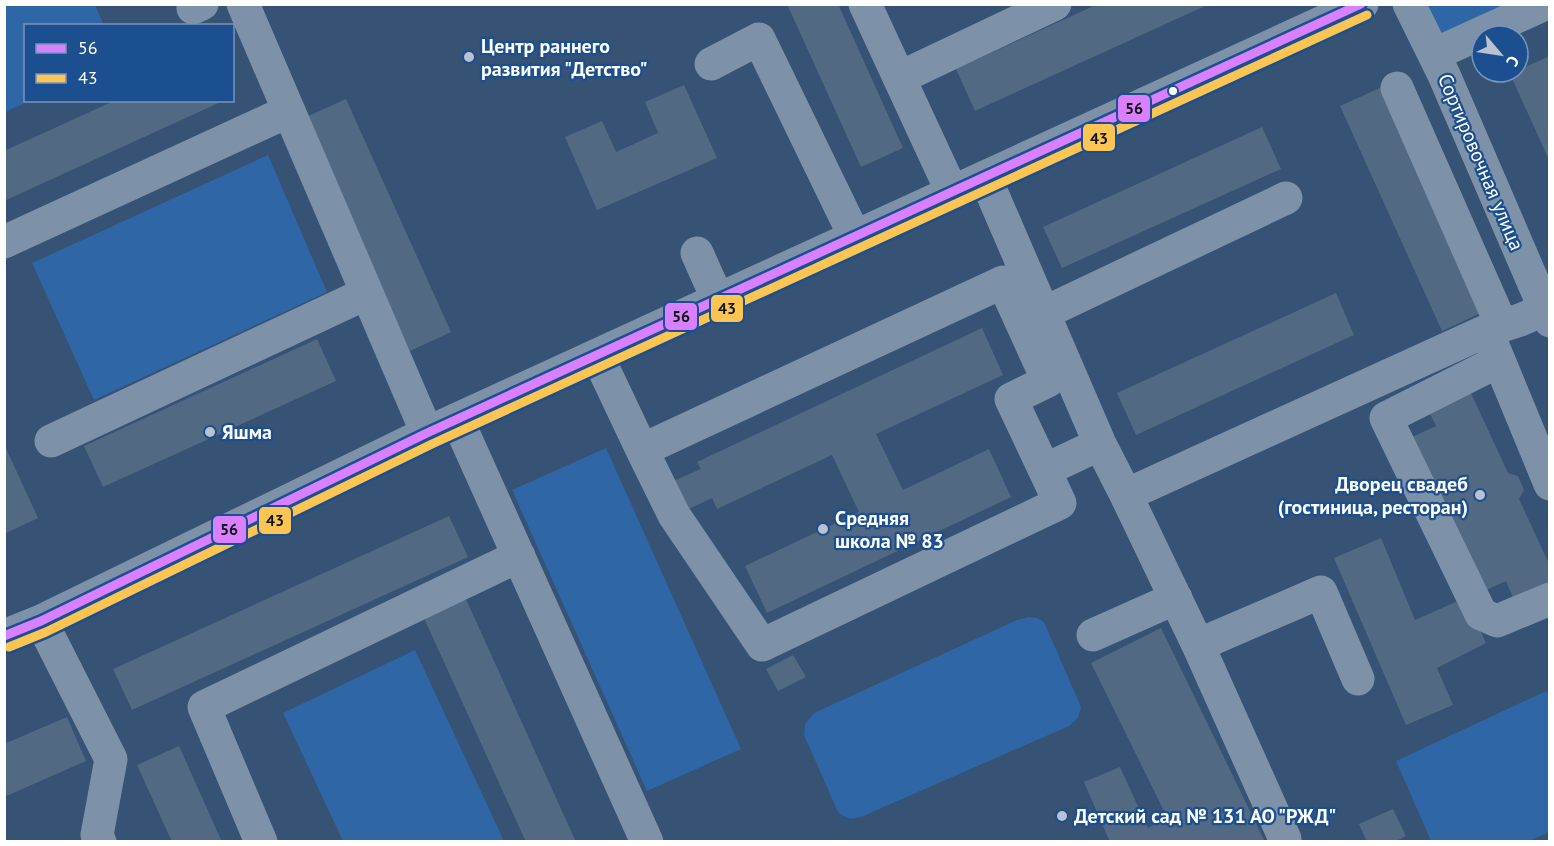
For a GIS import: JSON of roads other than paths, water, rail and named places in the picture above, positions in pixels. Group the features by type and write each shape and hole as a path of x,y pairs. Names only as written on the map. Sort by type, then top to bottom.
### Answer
{"street":[{"path":"243,4 427,433"},
{"path":"865,4 952,192"},
{"path":"899,78 1055,4"},
{"path":"4,636 41,621 427,433 1362,4"},
{"name":"Сортировочная улица","path":"1409,4 1435,54 1548,313"},
{"path":"1435,54 1545,4"},
{"path":"711,64 759,39 855,237"},
{"path":"1397,88 1494,329 1499,361 1550,484"},
{"path":"4,242 289,111"},
{"path":"985,177 1100,444 1176,598 1285,839"},
{"path":"1044,314 1286,198"},
{"path":"698,253 718,300"},
{"path":"597,355 642,450 674,515 762,645 1060,503 1011,399 1048,381 1004,282 642,450"},
{"path":"51,441 367,293"},
{"path":"1126,495 1494,329 1548,313"},
{"path":"1499,361 1386,418 1481,614 1497,621 1550,599"},
{"path":"458,419 647,842"},
{"path":"1045,470 1100,444"},
{"path":"261,842 204,707 519,556"},
{"path":"1198,645 1320,592 1358,679"},
{"path":"1093,635 1176,598"},
{"path":"41,621 111,759 93,839"}],"place":[{"name":"Центр раннего развития \"Детство\"","path":"469,57"},
{"name":"Яшма","path":"210,432"},
{"name":"Дворец свадеб (гостиница, ресторан)","path":"1480,495"},
{"name":"Средняя школа № 83","path":"823,529"},
{"name":"Детский сад № 131 АО \"РЖД\"","path":"1062,816"}]}
